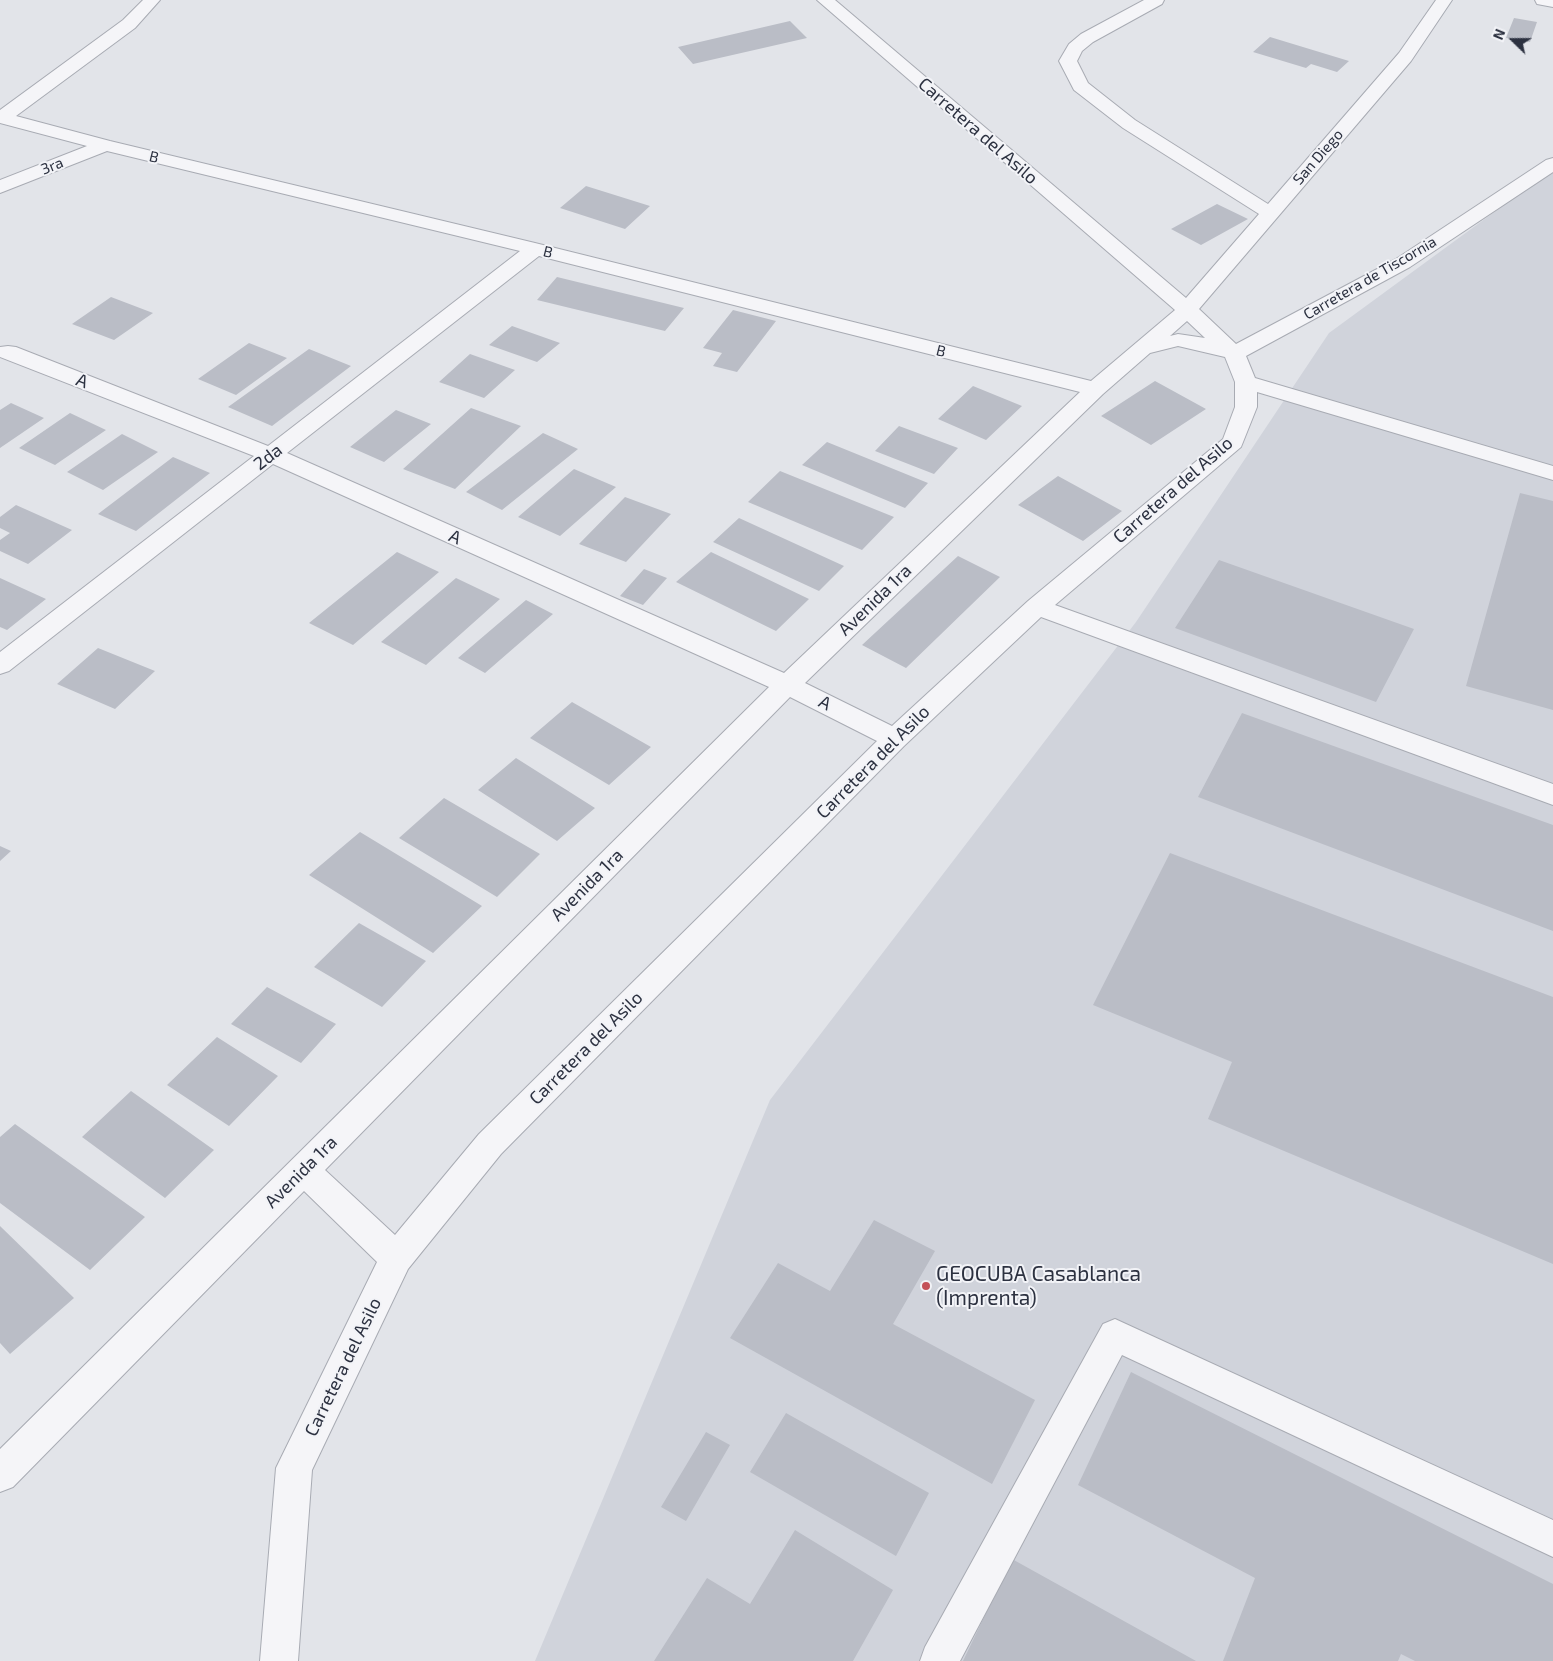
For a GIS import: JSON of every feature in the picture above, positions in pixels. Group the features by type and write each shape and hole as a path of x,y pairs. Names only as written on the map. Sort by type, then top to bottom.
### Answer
{"street":[{"path":"1,117 129,24 152,0"},
{"name":"Carretera del Asilo","path":"279,1661 294,1468 396,1258 490,1144 895,739 1036,606 1233,442 1246,408 1246,382 1234,354 1187,310 825,0"},
{"path":"1156,0 1087,38 1075,48 1068,61 1080,86 1129,124 1270,213"},
{"name":"San Diego","path":"1187,310 1405,57 1444,0"},
{"path":"1543,0 1553,2"},
{"name":"B","path":"1,117 105,145 535,249 1095,390"},
{"name":"3ra","path":"0,187 105,145"},
{"name":"Carretera de Tiscornia","path":"1234,354 1403,263 1553,164"},
{"name":"2da","path":"0,664 535,249"},
{"name":"Avenida 1ra","path":"0,1474 787,685 1095,390 1187,310"},
{"path":"1143,348 1178,340 1208,345 1234,354"},
{"name":"A","path":"8,352 271,455 787,685 895,739"},
{"path":"1246,382 1553,473"},
{"path":"1036,606 1553,795"},
{"path":"303,1170 396,1258"},
{"path":"939,1661 1115,1334 1553,1539"}],"shaded area":[{"path":"1553,169 1553,1661 535,1661 770,1100 1136,622 1329,333"}],"building":[{"path":"1514,18 1537,22 1530,42 1506,38"},
{"path":"790,21 807,38 693,64 678,47"},
{"path":"1270,37 1349,61 1337,72 1311,64 1306,68 1253,52"},
{"path":"586,186 650,206 625,229 560,208"},
{"path":"1217,204 1248,219 1201,245 1171,229"},
{"path":"557,277 684,308 665,331 537,300"},
{"path":"111,297 153,313 114,340 72,324"},
{"path":"733,310 776,321 737,372 713,366 722,353 703,348"},
{"path":"512,326 560,343 537,362 489,345"},
{"path":"249,343 287,358 236,395 198,379"},
{"path":"309,349 351,366 272,426 228,407"},
{"path":"470,354 515,370 484,398 439,382"},
{"path":"1155,381 1206,409 1151,445 1101,416"},
{"path":"973,386 1022,406 986,440 938,419"},
{"path":"11,403 44,418 0,448 0,410"},
{"path":"471,408 521,426 455,489 403,469"},
{"path":"396,410 431,424 384,462 350,447"},
{"path":"70,413 106,430 55,465 19,448"},
{"path":"899,426 958,448 934,474 875,451"},
{"path":"543,433 578,449 502,510 466,492"},
{"path":"122,434 158,452 103,490 67,472"},
{"path":"827,442 928,483 905,508 802,465"},
{"path":"173,457 210,473 136,531 98,514"},
{"path":"574,469 616,487 560,536 518,517"},
{"path":"780,471 894,517 862,550 748,502"},
{"path":"1058,476 1122,511 1083,541 1018,505"},
{"path":"1520,493 1553,501 1553,710 1466,686"},
{"path":"625,497 671,514 626,562 579,544"},
{"path":"16,505 72,530 28,564 0,551 0,540 10,533 0,528 0,517"},
{"path":"739,518 844,566 819,591 713,542"},
{"path":"397,552 439,572 353,645 309,623"},
{"path":"711,552 809,599 776,631 676,582"},
{"path":"958,556 1000,577 906,668 862,645"},
{"path":"1219,560 1414,629 1376,702 1175,628"},
{"path":"644,569 667,578 643,605 620,596"},
{"path":"0,578 46,599 7,630 0,627"},
{"path":"456,578 500,599 426,665 381,642"},
{"path":"526,600 553,614 485,673 458,658"},
{"path":"98,648 155,671 115,709 57,684"},
{"path":"572,702 651,747 609,785 530,738"},
{"path":"1242,713 1553,825 1553,931 1198,797"},
{"path":"516,758 595,808 557,841 478,790"},
{"path":"444,798 540,854 497,897 399,838"},
{"path":"360,832 482,906 433,953 309,875"},
{"path":"0,846 11,851 0,861"},
{"path":"1170,853 1553,997 1553,1264 1208,1119 1232,1062 1093,1005"},
{"path":"359,923 426,961 382,1007 314,967"},
{"path":"267,987 336,1024 301,1063 231,1024"},
{"path":"217,1037 278,1076 229,1126 167,1085"},
{"path":"131,1091 214,1150 165,1198 82,1137"},
{"path":"15,1124 145,1217 90,1270 0,1203 0,1137"},
{"path":"874,1220 935,1251 893,1324 1035,1400 992,1484 730,1338 778,1263 830,1291"},
{"path":"0,1226 74,1298 10,1354 0,1343"},
{"path":"1131,1372 1553,1584 1553,1661 1415,1661 1401,1654 1398,1661 1223,1661 1255,1578 1078,1485"},
{"path":"786,1413 929,1493 896,1556 750,1472"},
{"path":"706,1432 730,1445 686,1521 661,1507"},
{"path":"795,1530 893,1590 853,1661 654,1661 707,1578 750,1604"},
{"path":"1012,1559 1196,1661 963,1661"}],"place":[{"name":"GEOCUBA Casablanca (Imprenta)","path":"926,1286"}]}
